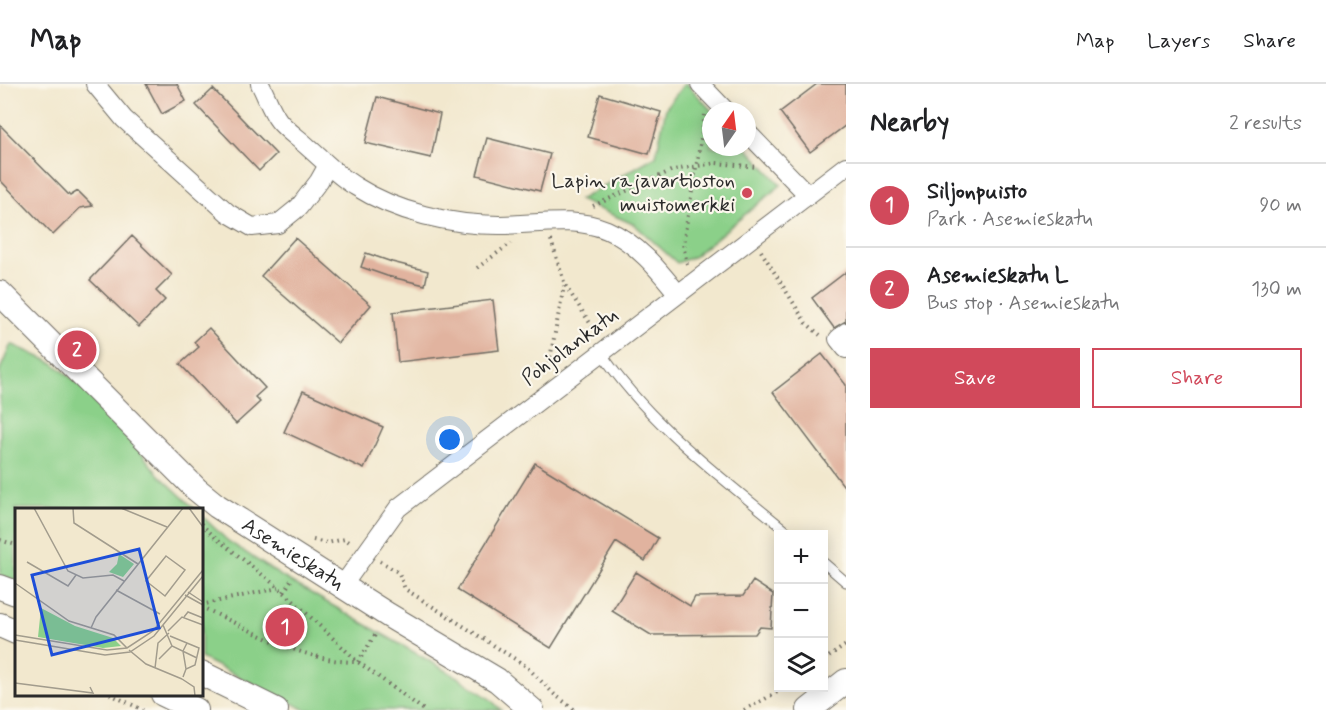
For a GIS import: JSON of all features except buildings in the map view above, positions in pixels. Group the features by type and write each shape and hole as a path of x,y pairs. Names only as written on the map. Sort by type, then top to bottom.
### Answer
{"street":[{"path":"95,84 124,119 228,213 252,227 278,224 299,207 328,165"},
{"path":"261,84 278,120 353,186 427,216 466,223 498,225 575,223 605,229 635,247 678,294"},
{"path":"705,89 717,102"},
{"path":"756,141 808,195"},
{"name":"Pohjolankatu","path":"343,585 398,508 599,343 678,294 846,166"},
{"name":"Asemieskatu","path":"0,293 196,489 217,506 388,615 497,680 532,710"},
{"path":"846,332 838,339 846,349"},
{"path":"0,587 15,593"},
{"path":"0,625 15,632"},
{"path":"202,673 276,710"},
{"path":"809,710 846,681"},
{"path":"167,695 196,710"}],"lane":[{"path":"599,343 619,379 658,422 785,530"},
{"path":"828,566 846,582"}],"path":[{"path":"688,265 683,244 705,89"},
{"path":"585,210 673,170 716,163 759,168"},
{"path":"550,233 565,285 599,343"},
{"path":"477,268 519,237"},
{"path":"761,251 806,323 820,335"},
{"path":"547,376 565,285"},
{"path":"202,525 279,587 358,662 424,710"},
{"path":"0,540 15,545"},
{"path":"399,573 405,589 526,666 554,694 575,710"},
{"path":"202,606 279,587"},
{"path":"202,606 305,654 338,662 358,662"},
{"path":"828,657 846,645"},
{"path":"744,710 776,692"},
{"path":"113,695 134,708 143,710"}],"green space":[{"path":"684,84 687,84 704,102 702,156 754,156 781,185 693,257 677,263 635,225 579,200 656,156 666,108"},
{"path":"11,344 53,363 86,390 126,433 157,473 194,508 15,508 15,581 0,575 0,370"},
{"path":"202,516 228,541 281,576 459,678 490,699 501,710 306,710 202,658"}],"place":[{"name":"Lapin rajavartioston muistomerkki","path":"747,193"},
{"name":"Asemieskatu L","path":"77,350"},
{"name":"Siljonpuisto","path":"285,627"}]}
